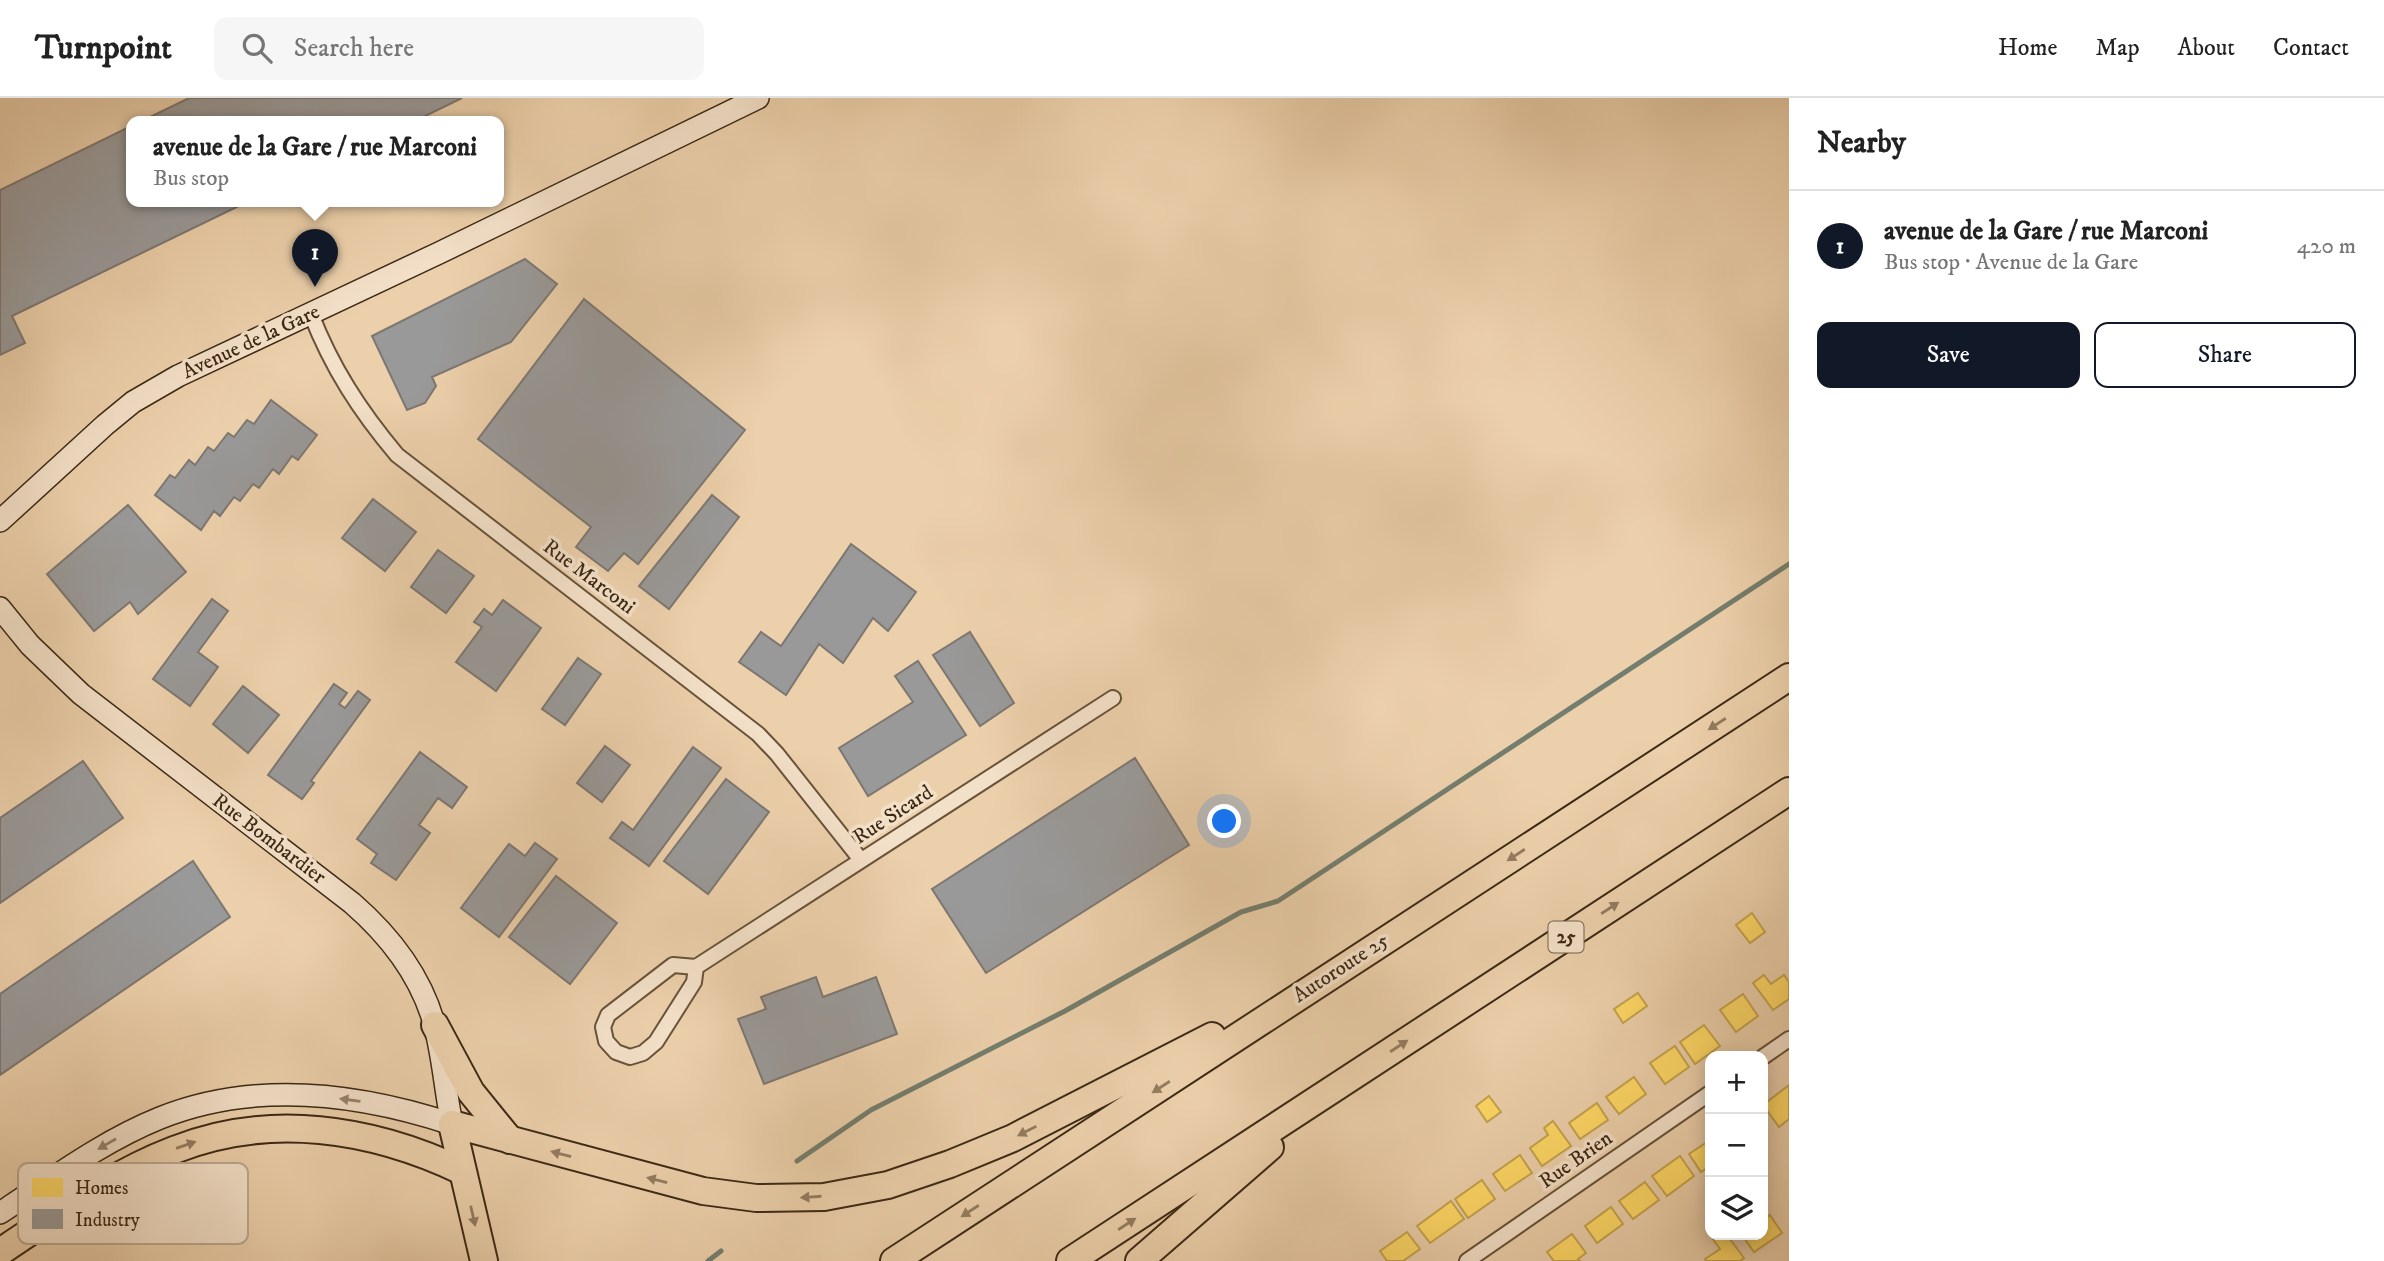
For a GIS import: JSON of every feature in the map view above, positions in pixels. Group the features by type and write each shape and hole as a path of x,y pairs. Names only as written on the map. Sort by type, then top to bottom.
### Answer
{"highway":[{"name":"Autoroute 25","path":"894,1261 1789,677"},
{"name":"25","path":"1070,1261 1789,792"},
{"path":"484,1261 452,1124 717,1194 779,1199 844,1194 909,1179 1013,1138 1320,982"},
{"path":"435,1025 471,1091 510,1140"},
{"path":"1139,1261 1342,1083"},
{"path":"144,1163 203,1140 251,1130 304,1128 346,1133 420,1152 463,1171"},
{"path":"0,1252 18,1240"}],"street":[{"name":"Avenue de la Gare","path":"0,521 133,402 178,376 758,98"},
{"name":"Rue Marconi","path":"311,314 326,351 361,412 397,455 758,734 861,860"},
{"name":"Rue Bombardier","path":"0,608 30,645 81,694 367,916 402,955 423,992 435,1025 452,1124"},
{"name":"Rue Sicard","path":"696,967 694,982 656,1042 643,1053 629,1057 617,1052 606,1041 603,1027 608,1014 673,965 696,967 1113,698"},
{"path":"1768,1054 1789,1039"},
{"path":"79,1163 119,1138 169,1115 220,1100 284,1094 331,1097 396,1108 452,1124"},
{"name":"Rue Brien","path":"1466,1261 1705,1096"},
{"path":"0,1213 18,1202"}],"building: Homes":[{"path":"1752,913 1765,932 1750,943 1736,925"},
{"path":"1764,975 1771,984 1784,975 1789,982 1789,999 1773,1010 1753,983"},
{"path":"1638,993 1647,1006 1623,1023 1614,1009"},
{"path":"1743,994 1758,1016 1736,1032 1720,1010"},
{"path":"1704,1025 1720,1046 1713,1051 1705,1051 1705,1057 1695,1064 1680,1042"},
{"path":"1675,1046 1689,1067 1665,1084 1650,1063"},
{"path":"1634,1077 1646,1094 1619,1114 1606,1097"},
{"path":"1789,1085 1789,1119 1779,1127 1768,1112 1768,1101"},
{"path":"1489,1096 1501,1112 1487,1122 1476,1106"},
{"path":"1597,1103 1608,1120 1580,1139 1569,1123"},
{"path":"1553,1121 1571,1146 1542,1166 1530,1148 1548,1135 1544,1128"},
{"path":"1705,1143 1705,1169 1701,1172 1689,1154"},
{"path":"1520,1155 1532,1173 1505,1191 1493,1174"},
{"path":"1680,1156 1694,1176 1667,1196 1652,1176"},
{"path":"1482,1180 1495,1199 1468,1218 1455,1199"},
{"path":"1645,1182 1659,1200 1633,1219 1619,1201"},
{"path":"1451,1201 1464,1219 1430,1243 1417,1226"},
{"path":"1611,1207 1623,1224 1597,1243 1585,1226"},
{"path":"1770,1215 1782,1233 1754,1252 1746,1240 1768,1240"},
{"path":"1407,1232 1420,1249 1403,1261 1387,1261 1380,1251"},
{"path":"1572,1234 1586,1253 1578,1259 1580,1261 1554,1261 1547,1252"},
{"path":"1714,1240 1731,1240 1744,1258 1740,1261 1706,1261 1705,1259 1720,1249"}],"building: Industry":[{"path":"189,98 462,98 425,116 152,116"},
{"path":"126,128 126,207 237,207 12,316 25,343 0,355 0,190"},
{"path":"525,259 557,284 511,342 432,377 436,386 425,403 407,410 372,336"},
{"path":"584,299 745,430 638,564 624,553 608,571 576,547 591,527 478,439"},
{"path":"271,400 317,435 298,460 292,456 279,474 273,469 259,488 253,484 240,501 234,497 220,516 214,511 201,530 155,495 170,475 175,478 189,460 195,465 208,447 214,451 228,433 234,437 247,420 254,424"},
{"path":"712,495 739,517 669,609 639,586"},
{"path":"373,499 416,532 385,571 342,538"},
{"path":"128,505 186,572 138,614 130,602 94,631 47,574"},
{"path":"851,544 916,592 888,631 873,618 843,663 819,644 786,695 739,662 761,632 781,646"},
{"path":"438,550 474,576 446,613 411,587"},
{"path":"212,599 228,611 198,652 218,667 190,706 153,679"},
{"path":"503,600 541,628 496,691 456,662 482,627 474,622 484,609 492,615"},
{"path":"970,632 1014,703 980,726 933,655"},
{"path":"578,658 601,674 565,725 542,709"},
{"path":"918,661 966,735 868,796 839,748 913,702 895,676"},
{"path":"334,684 347,693 339,704 345,708 358,691 370,700 311,781 314,783 302,799 268,775"},
{"path":"243,686 279,715 248,753 213,724"},
{"path":"605,746 630,765 602,802 577,783"},
{"path":"693,747 721,768 649,866 610,838 622,822 633,830"},
{"path":"420,752 467,787 452,808 438,798 419,825 430,833 396,880 371,863 377,854 357,839"},
{"path":"1135,758 1189,845 986,973 932,889"},
{"path":"83,761 123,818 0,903 0,818"},
{"path":"726,779 769,812 708,894 664,861"},
{"path":"535,843 557,859 499,937 461,908 509,844 525,856"},
{"path":"193,861 230,917 0,1075 0,994"},
{"path":"556,876 617,923 570,984 509,937"},
{"path":"816,977 823,997 876,977 897,1034 764,1084 738,1019 766,1009 761,997"}],"waterway":[{"path":"797,1161 871,1110 1065,1011 1241,912 1278,901 1789,564"},
{"path":"708,1261 721,1251"}],"place":[{"name":"avenue de la Gare / rue Marconi","path":"315,287"}]}
